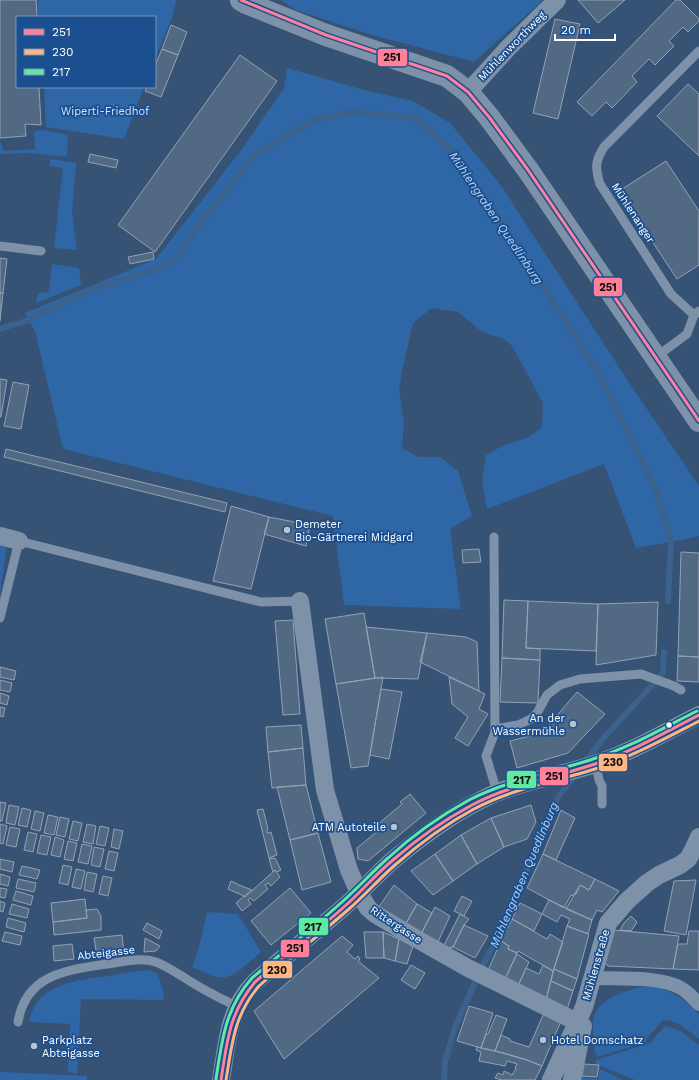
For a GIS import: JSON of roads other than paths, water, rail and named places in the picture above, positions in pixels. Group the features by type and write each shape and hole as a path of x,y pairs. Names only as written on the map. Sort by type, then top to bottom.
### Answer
{"street":[{"path":"241,0 326,34 447,76 468,92 489,117 528,170 699,421"},
{"name":"Mühlenworthweg","path":"468,92 509,47 557,0"},
{"path":"0,536 19,541"},
{"name":"Rittergasse","path":"300,601 325,790 349,870 359,893 368,908 375,914 415,938 476,972 581,1015"},
{"path":"223,1080 230,1028 236,1006 243,995 255,982 359,893 392,861 431,831 467,807 497,792 596,764 636,747 699,715"},
{"name":"Mühlenstraße","path":"551,1080 581,1015 608,923 627,901 647,883 659,875 680,865 690,857 699,837"},
{"path":"680,865 699,868"},
{"path":"592,978 661,981 680,987 699,1004"},
{"path":"572,1080 582,1033 581,1015"}],"lane":[{"name":"Mühlenanger","path":"656,357 687,334 696,313 671,294 600,184 596,171 598,158 604,147 699,51"},
{"path":"0,246 41,251"},
{"path":"494,537 495,732 486,756 497,792"},
{"path":"0,618 19,541 261,602 300,601"},
{"path":"495,732 500,728 531,719 537,713 547,695 560,685 568,682 585,678 641,674 678,688"},
{"path":"596,764 599,780 602,786 602,804"},
{"name":"Abteigasse","path":"18,1022 26,999 34,988 44,980 77,968 130,961 146,960 157,962 194,984 236,1006"}],"waterway":[{"name":"Mühlengraben Quedlinburg","path":"0,329 26,321 90,290 166,266 178,255 193,233 254,156 291,133 318,119 352,112 416,118 455,154 532,269 600,376 657,492 671,543 668,601"},
{"name":"Mühlengraben Quedlinburg","path":"584,763 602,740 663,673 664,652"},
{"name":"Mühlengraben Quedlinburg","path":"444,1080 445,1062 455,1027 480,971 504,925 558,797 575,775"}],"place":[{"name":"Demeter Bio-Gärtnerei Midgard","path":"287,530"},
{"name":"An der Wassermühle","path":"573,724"},
{"name":"ATM Autoteile","path":"394,827"},
{"name":"Hotel Domschatz","path":"543,1040"},
{"name":"Parkplatz Abteigasse","path":"34,1046"}],"park label":[{"name":"Wiperti-Friedhof","path":"105,111"}]}
